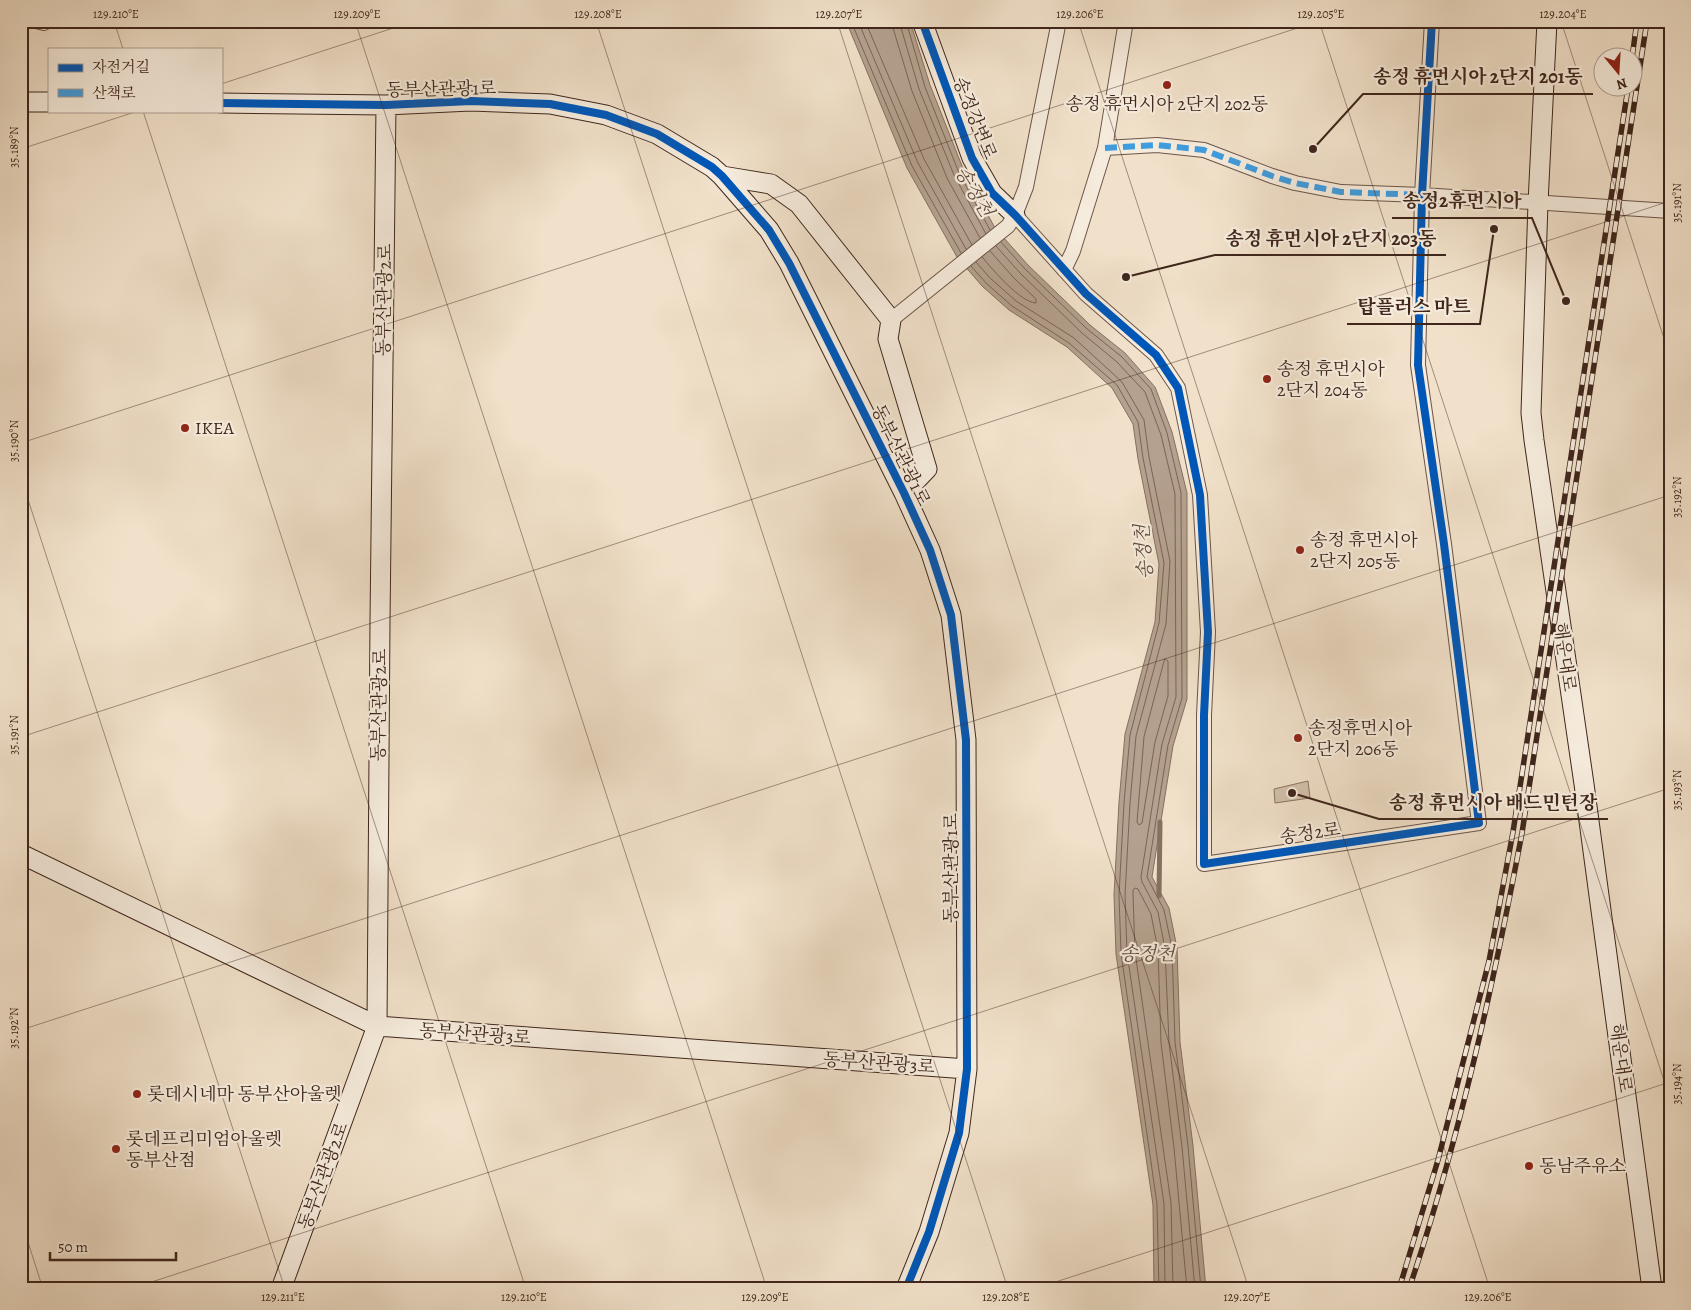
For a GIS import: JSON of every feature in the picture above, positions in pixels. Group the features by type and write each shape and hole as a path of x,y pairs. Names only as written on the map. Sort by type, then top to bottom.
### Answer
{"street":[{"name":"송정강변로","path":"922,21 972,158 992,193 1012,220"},
{"path":"904,493 927,469 888,339 892,320 1012,220 1026,187 1059,21"},
{"path":"1012,220 1064,270 1073,251 1106,148 1126,21"},
{"path":"1422,195 1432,21"},
{"name":"해운대로","path":"1547,21 1538,203 1531,413 1584,784 1652,1289"},
{"name":"동부산관광1로","path":"222,103 386,105 471,101 540,104 606,115 657,134 722,176 769,230 789,263 904,493 930,550 951,615 966,740 967,1069 959,1133 929,1232 906,1289"},
{"path":"21,102 48,102"},
{"name":"동부산관광2로","path":"282,1289 377,1026 379,632 386,105"},
{"path":"1106,148 1157,144 1204,150 1272,176 1295,183 1341,192 1422,195 1670,211"},
{"path":"722,176 771,184 799,204 892,320"},
{"name":"송정2로","path":"1064,270 1086,294 1156,355 1178,388 1200,495 1208,632 1204,715 1204,864 1479,823 1418,365 1422,195"},
{"name":"동부산관광3로","path":"21,854 377,1026 967,1069"}],"shaded area":[{"path":"1308,781 1310,798 1275,803 1274,789"}],"water":[{"name":"송정천","path":"846,21 910,21 930,85 964,171 995,228 1028,265 1090,325 1125,353 1155,387 1172,432 1187,493 1187,699 1173,746 1152,877 1169,908 1177,948 1180,1042 1193,1146 1206,1289 1154,1289 1153,1205 1116,954 1114,895 1125,734 1155,622 1159,564 1133,424 1112,388 1067,347 1009,310 982,286 957,257 907,168"}],"waterway":[{"name":"송정천","path":"1159,896 1160,822"}],"railway":[{"path":"1633,48 1637,21"},
{"path":"1409,1289 1444,1177 1459,1120 1487,1006 1522,833 1647,21"},
{"path":"1399,1289 1438,1160 1489,961 1513,832 1626,98"}],"marked path":[{"path":"1105,148 1157,145 1204,150 1295,183 1341,192 1422,195"}],"cycle path":[{"path":"922,21 972,158 992,193 1015,215 1086,294 1156,355 1178,388 1200,495 1208,632 1204,715 1204,864 1479,823 1444,544 1418,365 1422,195 1432,21"},
{"path":"222,103 386,105 471,101 550,104 606,115 657,134 712,167 769,230 789,263 904,493 930,550 951,615 966,740 967,1069 959,1133 929,1232 906,1289"}],"place":[{"name":"송정 휴먼시아 2단지 202동","path":"1167,85"},
{"name":"송정 휴먼시아 2단지 201동","path":"1313,149"},
{"name":"탑플러스 마트","path":"1494,229"},
{"name":"송정 휴먼시아 2단지 203동","path":"1126,277"},
{"name":"송정2휴먼시아","path":"1566,301"},
{"name":"송정 휴먼시아 2단지 204동","path":"1267,379"},
{"name":"IKEA","path":"185,428"},
{"name":"송정 휴먼시아 2단지 205동","path":"1300,550"},
{"name":"송정휴먼시아 2단지 206동","path":"1298,738"},
{"name":"송정 휴먼시아 배드민턴장","path":"1292,793"},
{"name":"롯데시네마 동부산아울렛","path":"137,1094"},
{"name":"롯데프리미엄아울렛 동부산점","path":"116,1149"},
{"name":"동남주유소","path":"1529,1166"}]}
